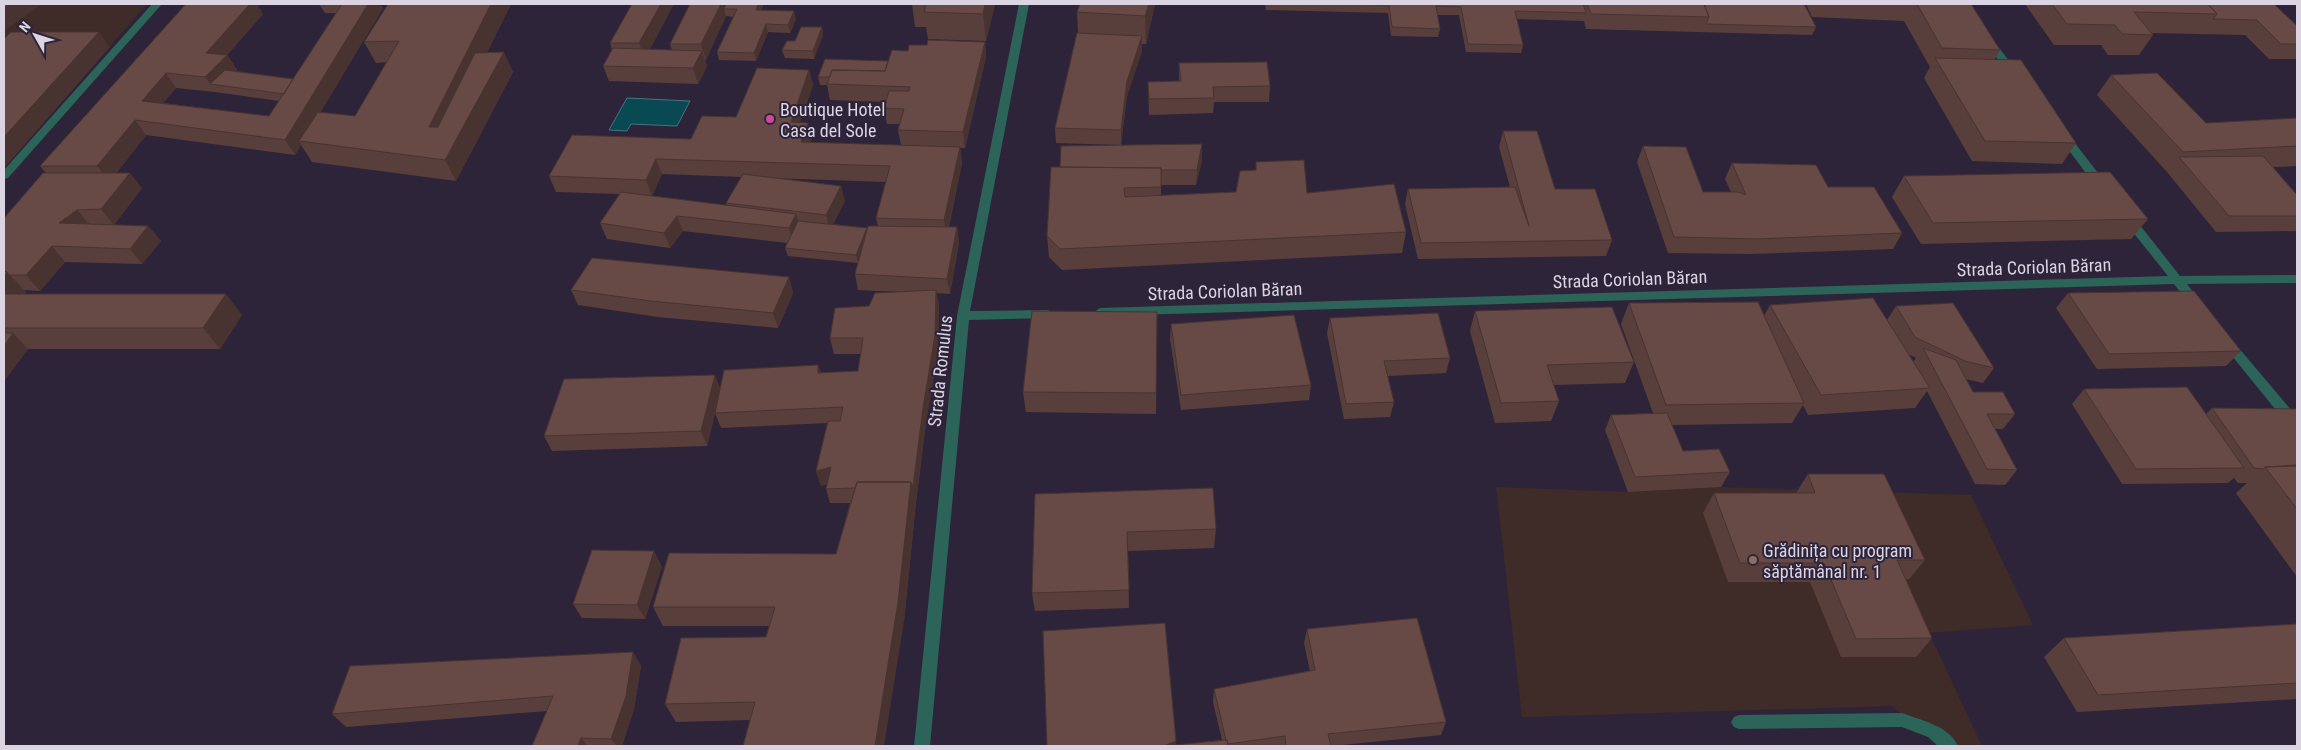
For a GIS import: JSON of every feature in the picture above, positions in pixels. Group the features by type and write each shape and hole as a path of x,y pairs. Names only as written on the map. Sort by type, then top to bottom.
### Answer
{"street":[{"path":"4,176 157,4"},
{"name":"Strada Romulus","path":"922,746 963,316 1024,4"},
{"path":"1983,34 2020,81"},
{"path":"2056,127 2110,196"},
{"path":"2122,211 2202,310"},
{"name":"Strada Coriolan Băran","path":"1092,312 2177,280 2297,279"},
{"path":"963,316 1062,313"},
{"path":"2220,333 2297,426"},
{"path":"1738,722 1902,720 1933,732 1950,746"}],"shaded area":[{"path":"4,4 147,4 4,168"},
{"path":"627,98 690,101 677,126 631,124 627,131 609,130"},
{"name":"Grădinița cu program săptămânal nr. 1","path":"1496,487 1628,492 1721,487 1971,495 2033,625 1929,633 1982,746 1939,746 1892,706 1522,717"}],"building":[{"path":"186,4 250,4 206,53 227,55 205,77 166,73 142,101 269,116 342,4 368,4 285,140 135,120 97,166 40,166"},
{"path":"388,4 491,4 429,127 438,127 475,53 504,52 445,160 299,141 318,112 355,116 399,41 364,42"},
{"path":"632,4 661,4 639,43 610,43"},
{"path":"690,4 721,4 701,44 670,44"},
{"path":"726,4 758,4 756,10 794,11 788,25 766,24 754,53 717,52 737,9 724,9"},
{"path":"926,4 985,4 983,14 924,12"},
{"path":"1080,4 1149,4 1145,16 1077,12"},
{"path":"1348,4 1583,4 1586,13 1515,11 1523,45 1468,44 1461,7 1436,6 1440,29 1392,27 1389,5"},
{"path":"1587,4 1704,4 1709,17 1591,14"},
{"path":"1704,4 1804,4 1816,27 1706,24 1709,17"},
{"path":"1917,4 1971,4 2000,50 1942,48"},
{"path":"2052,4 2208,4 2217,14 2134,12 2153,35 2122,34 2115,25 2067,24"},
{"path":"2208,4 2274,4 2297,26 2297,44 2281,44 2257,20 2213,19 2217,14"},
{"path":"801,27 822,27 813,51 782,50 787,41 795,41"},
{"path":"11,32 99,32 4,137 4,39"},
{"path":"1077,33 1142,36 1127,81 1121,130 1055,128"},
{"path":"928,40 985,42 963,132 898,130 904,109 884,108 889,91 909,91 910,87 827,84 832,70 885,71 892,50 908,51 909,45 927,45"},
{"path":"613,48 702,51 693,68 603,66"},
{"path":"1935,58 2021,60 2076,143 1985,141"},
{"path":"825,59 888,61 885,71 832,70 830,77 818,77"},
{"path":"1267,62 1270,86 1213,87 1214,98 1149,99 1148,82 1181,81 1179,63"},
{"path":"757,68 809,70 791,122 808,123 801,142 960,147 944,220 876,218 890,166 656,159 646,180 549,176 572,135 691,139 702,116 736,117"},
{"path":"225,70 293,79 284,94 210,84"},
{"path":"2157,73 2206,123 2297,118 2297,146 2183,152 2111,75"},
{"path":"1503,131 1537,131 1555,189 1595,189 1612,240 1421,243 1408,189 1515,187 1529,226"},
{"path":"1202,144 1197,170 1060,167 1061,146"},
{"path":"1643,146 1686,147 1703,192 1738,192 1746,195 1732,163 1816,165 1828,187 1874,187 1902,233 1757,239 1674,237"},
{"path":"2263,156 2297,195 2297,216 2229,216 2179,157"},
{"path":"1304,160 1307,193 1394,184 1406,232 1060,249 1047,236 1051,167 1161,168 1161,187 1124,188 1125,197 1236,192 1240,171 1256,170 1256,162"},
{"path":"2110,172 2148,219 1933,223 1904,176"},
{"path":"43,173 130,173 101,209 77,210 59,223 148,226 130,249 52,246 26,275 9,275 4,271 4,218"},
{"path":"743,174 841,186 826,215 726,203"},
{"path":"621,192 796,214 789,228 677,216 664,233 600,223"},
{"path":"798,221 867,228 856,255 785,248"},
{"path":"868,226 957,227 947,279 855,274"},
{"path":"592,258 789,277 773,313 651,301 571,290"},
{"path":"936,290 935,335 913,487 911,482 857,482 855,488 826,489 831,467 816,471 828,421 840,421 843,407 715,413 724,370 818,365 818,373 858,371 863,338 830,338 835,308 869,306 875,293"},
{"path":"2194,291 2241,351 2109,354 2068,293"},
{"path":"4,294 226,294 203,328 4,328"},
{"path":"1873,298 1930,388 1821,395 1770,305"},
{"path":"1758,302 1804,403 1666,405 1629,303"},
{"path":"1953,303 1994,368 1965,361 1915,337 1896,306"},
{"path":"1612,307 1634,362 1547,365 1559,401 1501,403 1475,311"},
{"path":"1032,311 1157,312 1156,393 1023,392"},
{"path":"1438,313 1450,358 1384,361 1394,402 1346,404 1330,318"},
{"path":"1294,315 1311,385 1181,395 1171,324"},
{"path":"4,333 13,333 4,346"},
{"path":"1923,348 1956,360 1973,392 2003,392 2015,414 1987,414 2017,470 1987,469"},
{"path":"715,375 701,431 544,436 564,379"},
{"path":"2187,387 2244,468 2136,469 2084,389"},
{"path":"2212,408 2297,409 2297,465 2265,467 2263,469 2254,468"},
{"path":"1667,413 1683,451 1719,449 1730,472 1635,477 1611,415"},
{"path":"2297,466 2297,509 2265,467"},
{"path":"1808,474 1884,474 1925,560 1897,560 1932,638 1856,639 1824,563 1740,563 1714,493 1815,493"},
{"path":"857,482 911,482 898,602 875,746 743,746 755,702 665,704 681,638 766,637 775,607 653,607 669,553 836,554"},
{"path":"1213,488 1216,529 1127,532 1129,590 1032,593 1035,494"},
{"path":"592,550 654,551 637,605 573,604"},
{"path":"1417,618 1446,722 1328,734 1331,746 1286,746 1285,736 1228,744 1214,689 1315,670 1307,629"},
{"path":"1165,623 1176,741 1164,746 1047,746 1043,631"},
{"path":"2297,624 2297,683 2098,695 2064,638"},
{"path":"633,652 626,696 611,739 581,738 578,746 532,746 553,696 332,714 350,666"},
{"path":"1227,740 1228,746 1164,746"}],"place":[{"name":"Boutique Hotel Casa del Sole","path":"770,119"},
{"name":"Grădinița cu program săptămânal nr. 1","path":"1753,560"}]}
